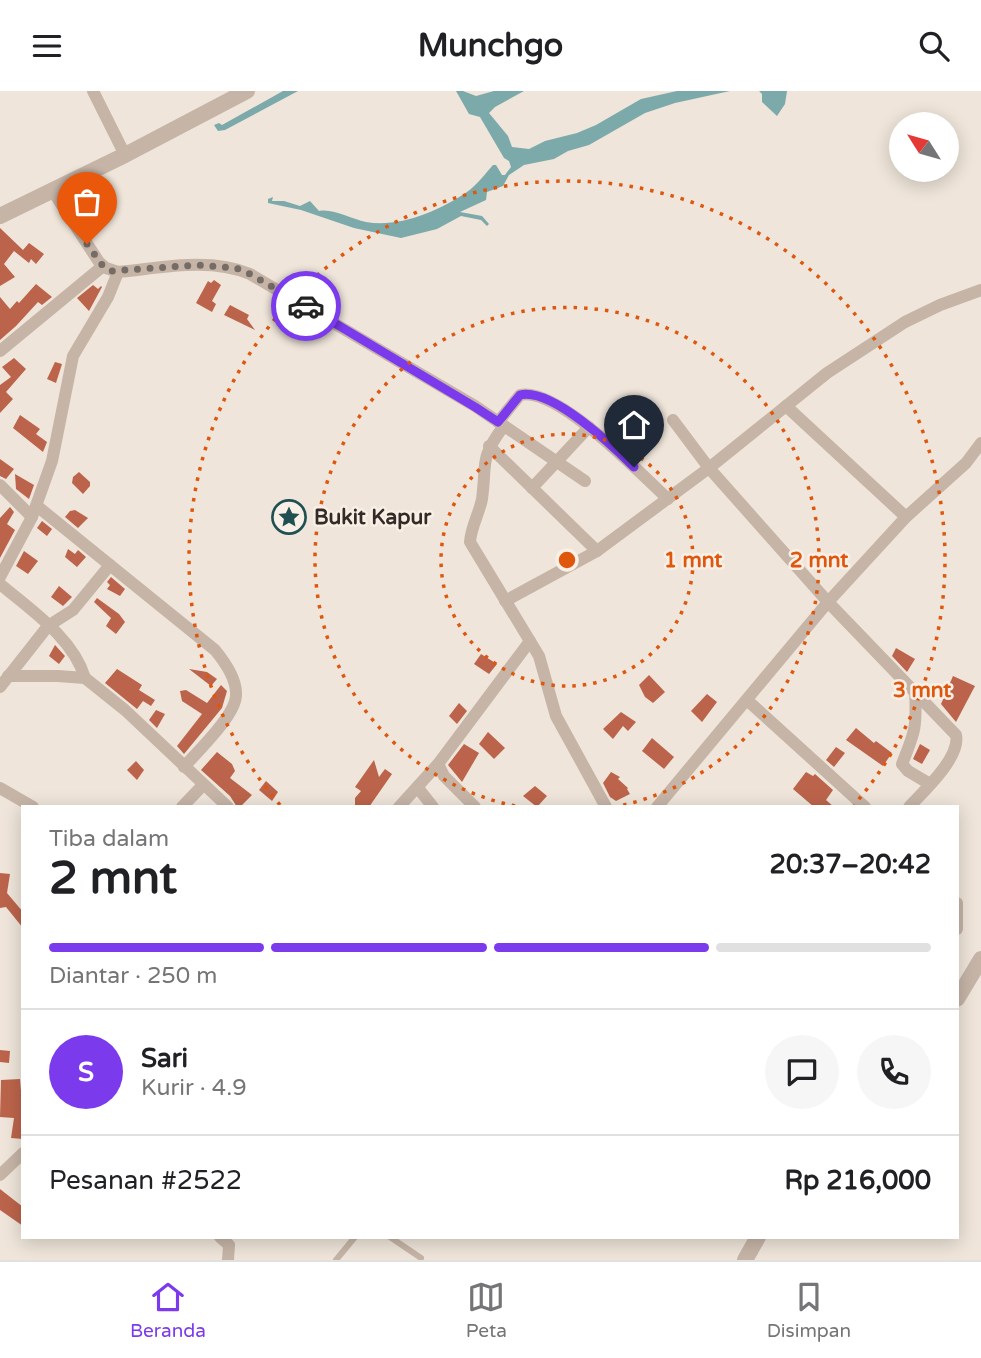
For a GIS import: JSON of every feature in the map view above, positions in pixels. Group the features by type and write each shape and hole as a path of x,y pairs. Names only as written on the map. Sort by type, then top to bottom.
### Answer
{"street":[{"path":"93,91 125,155"},
{"path":"0,216 247,91"},
{"path":"52,190 103,266 118,272 198,265 225,266 243,271 475,407 585,481"},
{"path":"0,351 103,266"},
{"path":"0,577 34,512 52,461 73,356 108,297 118,272"},
{"path":"505,601 597,551 709,468 818,379 905,322 940,305 981,291"},
{"path":"605,805 556,716 542,662 470,542 482,498 483,468 489,446 516,397 525,394 551,402 589,427 668,499"},
{"path":"786,406 906,517"},
{"path":"673,421 709,468 828,602 955,734 957,740 950,759 911,805"},
{"path":"532,488 589,427"},
{"path":"664,804 828,602 906,517 966,463 981,443"},
{"path":"489,446 597,551"},
{"path":"0,485 110,565 215,650 223,660 236,695 232,710 184,767"},
{"path":"0,687 48,626 73,610 110,565"},
{"path":"0,584 73,651 85,678 125,710 226,805"},
{"path":"401,805 438,764 530,641"},
{"path":"9,676 85,678"},
{"path":"915,691 916,726 912,744 902,764 930,785"},
{"path":"747,700 863,805"},
{"path":"438,764 444,776 473,805"},
{"path":"184,805 203,785"},
{"path":"0,788 30,805"},
{"path":"418,788 431,805"},
{"path":"959,996 981,959"},
{"path":"5,1170 21,1155"},
{"path":"222,1239 229,1245 228,1260"},
{"path":"745,1260 757,1239"}],"lane":[{"path":"336,1260 353,1239"},
{"path":"393,1239 421,1258"}],"water":[{"path":"283,91 298,91 225,130 218,131 214,125 222,125"},
{"path":"456,91 476,96 494,91 524,91 489,113 508,136 512,147 529,149 545,141 596,125 641,99 677,91 730,91 675,103 645,113 589,145 568,151 554,159 524,165 509,175 503,186 487,192 486,200 460,212 482,216 489,224 487,226 481,220 461,216 437,229 401,238 354,228 301,210 268,203 268,199 273,197 272,201 284,201 300,206 310,201 319,211 336,212 366,222 392,223 418,216 456,199 474,186 493,165 505,175 511,167 509,161 504,158 480,117 469,114"},
{"path":"759,91 787,91 785,104 777,116 762,102 762,94"}],"building":[{"path":"0,228 23,250 29,243 44,254 36,264 31,259 29,263 14,251 4,264 15,277 0,286"},
{"path":"214,280 221,285 212,301 216,304 212,312 196,303 208,281 211,283"},
{"path":"36,284 52,297 42,305 38,302 0,340 0,297 10,309"},
{"path":"93,285 98,289 102,287 89,311 77,298"},
{"path":"230,305 249,315 247,319 255,330 224,315"},
{"path":"14,358 26,369 6,392 13,399 0,413 0,385 11,377 2,367"},
{"path":"55,362 62,364 56,383 47,379"},
{"path":"20,415 40,429 36,434 47,442 43,452 13,428"},
{"path":"0,459 14,469 6,479 0,476"},
{"path":"79,472 90,482 83,494 72,483 73,477"},
{"path":"15,474 34,485 29,499 16,489"},
{"path":"10,507 14,512 7,524 15,530 0,558 0,518"},
{"path":"75,510 88,518 78,528 65,517"},
{"path":"42,521 52,529 47,536 37,528"},
{"path":"68,549 75,554 78,550 86,557 77,567 65,557"},
{"path":"24,551 38,561 28,574 16,566"},
{"path":"111,577 125,589 120,596 107,589 110,585 107,582"},
{"path":"59,586 72,597 63,606 51,597"},
{"path":"97,598 119,614 125,622 116,634 106,626 111,618 94,602"},
{"path":"55,645 65,656 59,664 49,656"},
{"path":"896,648 915,659 907,672 892,656"},
{"path":"481,654 497,664 489,674 474,664"},
{"path":"117,669 142,685 139,690 155,700 151,706 143,701 137,709 105,683"},
{"path":"189,669 207,672 217,679 211,686"},
{"path":"649,675 665,692 653,703 645,697 639,685"},
{"path":"953,676 975,686 956,722 941,704"},
{"path":"221,685 227,691 222,708 184,754 177,746 202,714 182,701 180,691 186,690 207,703"},
{"path":"707,694 717,702 702,722 691,711"},
{"path":"459,703 467,711 457,724 449,716"},
{"path":"156,710 165,714 157,728 149,720"},
{"path":"621,712 636,722 628,731 623,726 613,739 603,729"},
{"path":"856,728 892,753 883,766 846,740"},
{"path":"488,732 505,748 494,759 479,744"},
{"path":"652,738 674,757 664,769 642,751"},
{"path":"464,744 479,753 462,782 448,765"},
{"path":"920,744 930,750 922,764 913,759"},
{"path":"836,747 845,753 834,767 826,760"},
{"path":"217,752 232,764 235,771 230,778 252,795 242,805 236,805 230,796 201,770"},
{"path":"374,760 379,777 385,769 392,774 370,805 355,805 355,798 361,791 355,787"},
{"path":"136,761 144,770 137,780 127,770"},
{"path":"611,772 620,777 618,779 628,788 630,794 616,801 610,797 603,783"},
{"path":"806,772 813,776 815,774 833,790 826,800 832,805 812,805 793,789"},
{"path":"266,781 278,792 272,801 259,790"},
{"path":"535,786 547,796 539,805 534,805 523,796"},
{"path":"0,873 10,874 7,893 21,910 21,926 6,907 0,908"},
{"path":"0,1050 10,1051 9,1063 0,1062"},
{"path":"20,1079 21,1139 11,1138 14,1118 0,1117 1,1080"},
{"path":"0,1189 21,1205 21,1225 0,1210"}],"way so far":[{"path":"87,244 99,262 112,271 198,265 225,266 250,274 306,306"}],"place":[{"name":"Bukit Kapur","path":"289,517"}],"route":[{"path":"306,306 498,422 520,395 531,394 551,402 589,427 634,467"}]}
